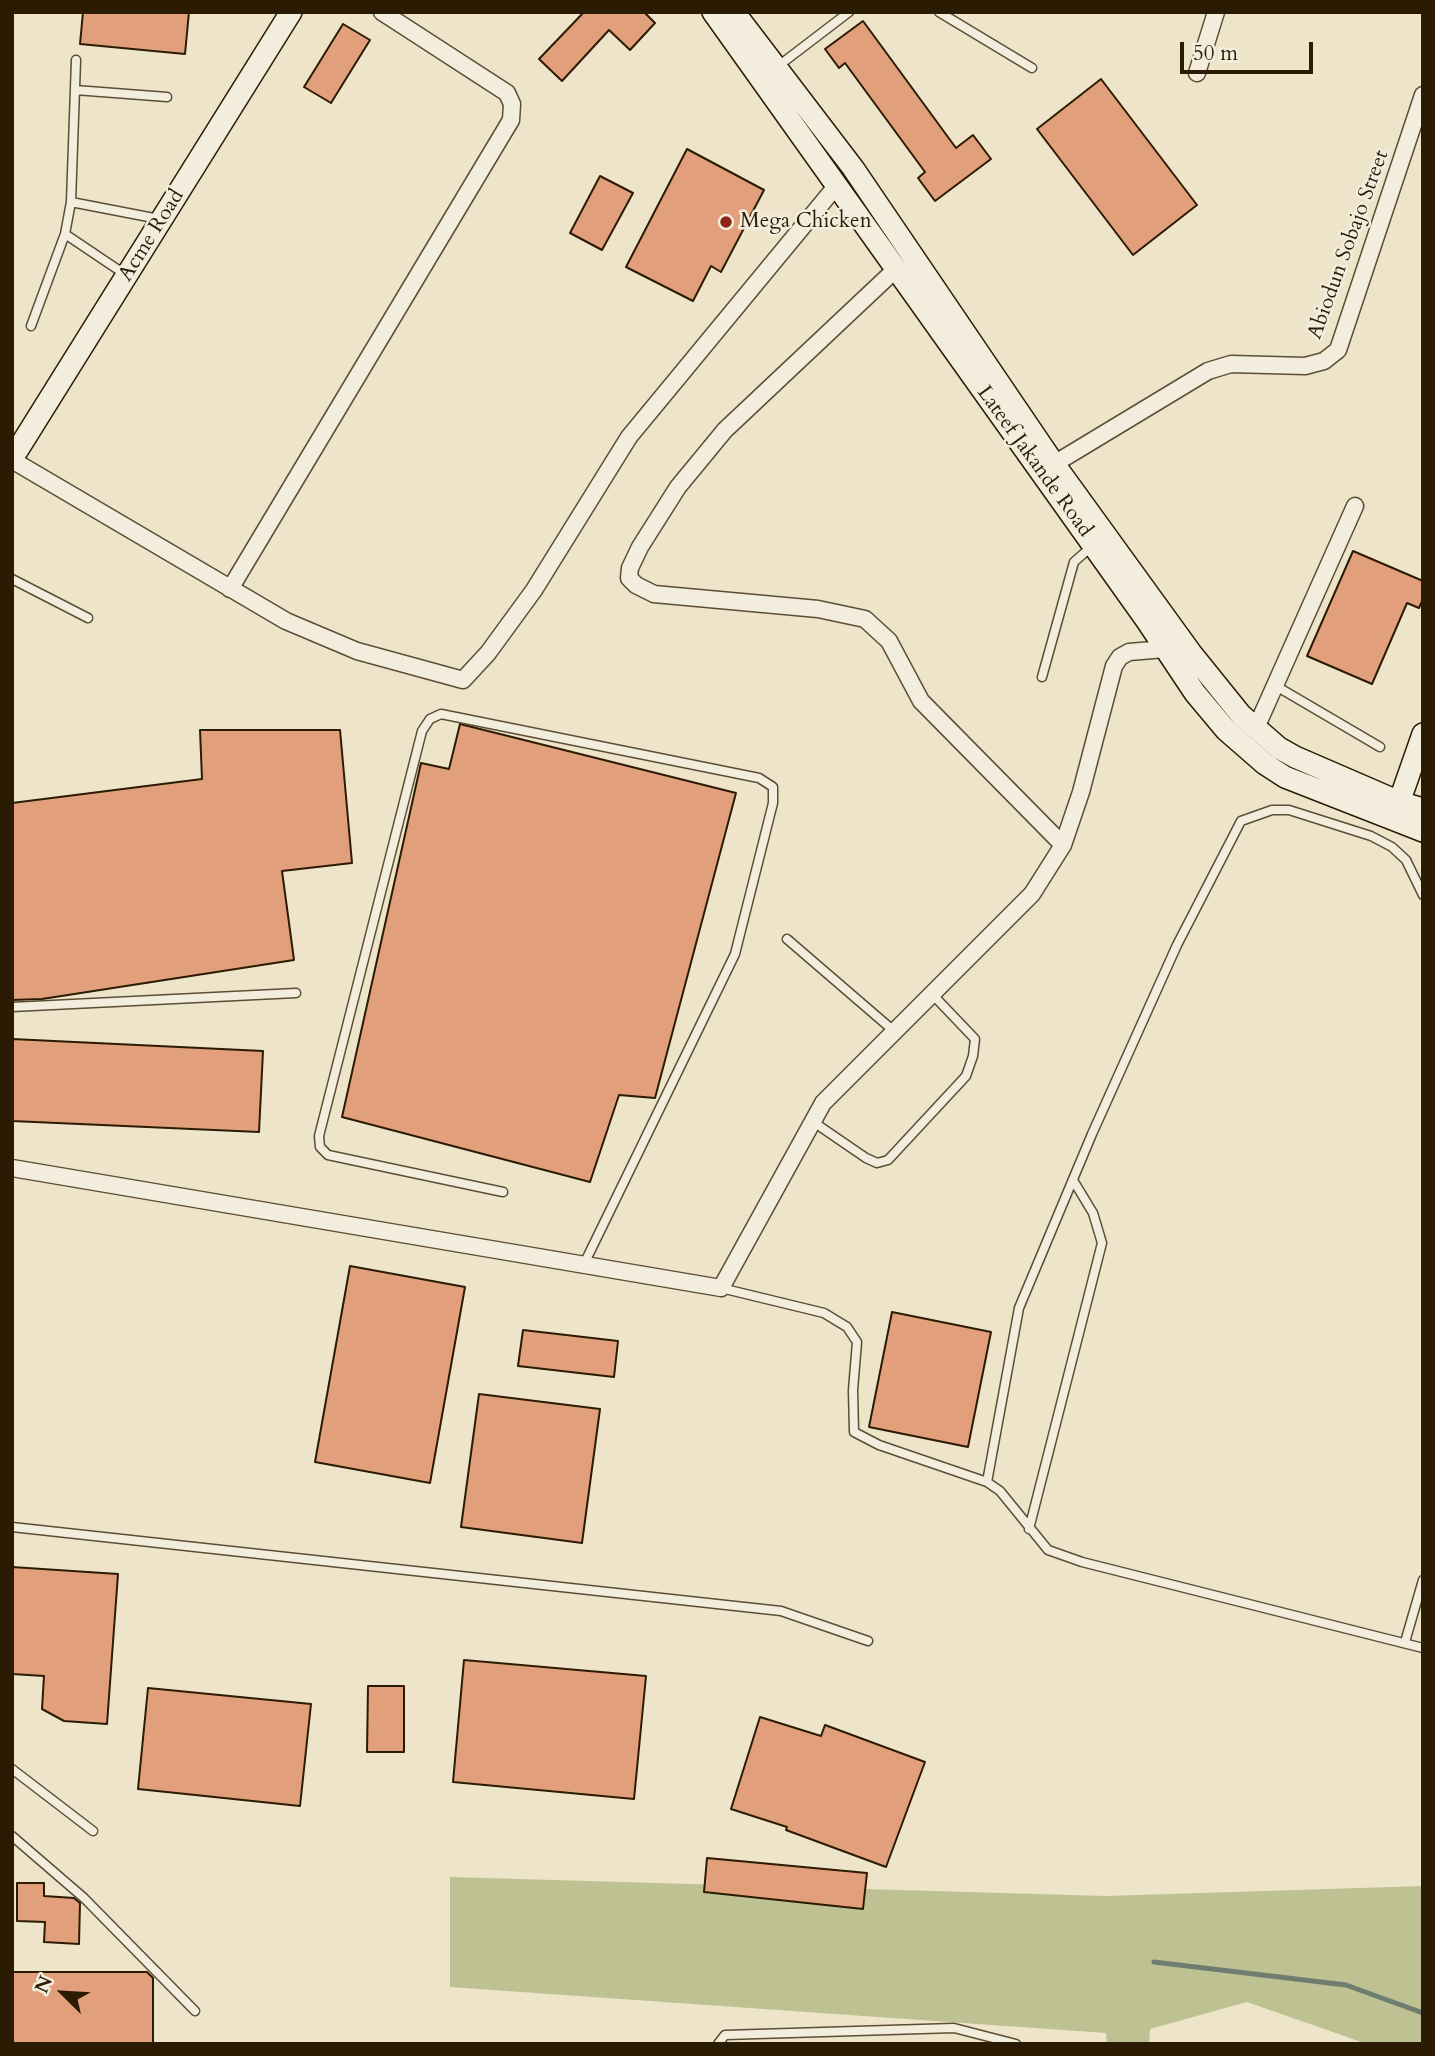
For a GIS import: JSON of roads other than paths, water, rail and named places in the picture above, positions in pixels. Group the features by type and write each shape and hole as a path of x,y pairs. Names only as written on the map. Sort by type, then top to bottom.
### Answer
{"main road":[{"name":"Acme Road","path":"12,460 291,12"},
{"name":"Lateef Jakande Road","path":"713,12 1094,545 1195,693 1226,730 1265,764 1285,777 1396,812 1423,808"},
{"name":"Lateef Jakande Road","path":"734,12 853,168 1054,464 1191,653 1241,715 1295,757 1421,826"},
{"path":"1396,812 1423,734"}],"street":[{"path":"230,589 511,120 512,104 508,93 382,12"},
{"path":"1197,73 1216,12"},
{"name":"Abiodun Sobajo Street","path":"1054,464 1208,371 1231,363 1305,366 1324,361 1338,350 1423,96"},
{"path":"12,460 286,621 357,651 463,680 488,653 534,590 629,437 836,185"},
{"path":"896,269 726,430 678,487 640,547 629,568 629,578 636,586 654,594 818,609 865,619 889,641 921,701 1063,845"},
{"path":"1256,728 1355,506"},
{"path":"12,1168 721,1288 823,1103 1032,894 1063,845 1081,792 1114,666 1120,657 1129,652 1166,649"}],"lane":[{"path":"775,69 849,12"},
{"path":"939,12 1032,68"},
{"path":"31,326 65,234 71,202 76,60"},
{"path":"75,90 167,97"},
{"path":"71,202 162,219"},
{"path":"65,234 127,276"},
{"path":"1042,677 1074,562 1094,545"},
{"path":"12,579 88,618"},
{"path":"1276,686 1380,747"},
{"path":"503,1192 328,1155 320,1147 319,1136 422,731 430,719 442,714 759,778 773,788 773,803 735,954 584,1264"},
{"path":"986,1482 1019,1308 1177,945 1241,821 1257,813 1289,810 1371,836 1392,847 1406,860 1423,895"},
{"path":"787,939 895,1032"},
{"path":"12,1007 296,993"},
{"path":"812,1121 866,1158 877,1163 888,1160 966,1076 973,1056 975,1039 933,995"},
{"path":"1029,1529 1102,1243 1093,1213 1073,1180"},
{"path":"721,1288 824,1313 847,1327 858,1342 853,1390 854,1432 879,1445 986,1482 1000,1491 1048,1550 1082,1562 1423,1648"},
{"path":"12,1527 781,1611 868,1642"},
{"path":"1405,1642 1423,1580"},
{"path":"12,1769 93,1831"},
{"path":"12,1836 84,1898 195,2011"},
{"path":"718,2044 725,2035 954,2028 1016,2044"}],"waterway":[{"path":"1154,1962 1346,1985 1423,2013"}],"place":[{"name":"Mega Chicken","path":"726,222"}]}
